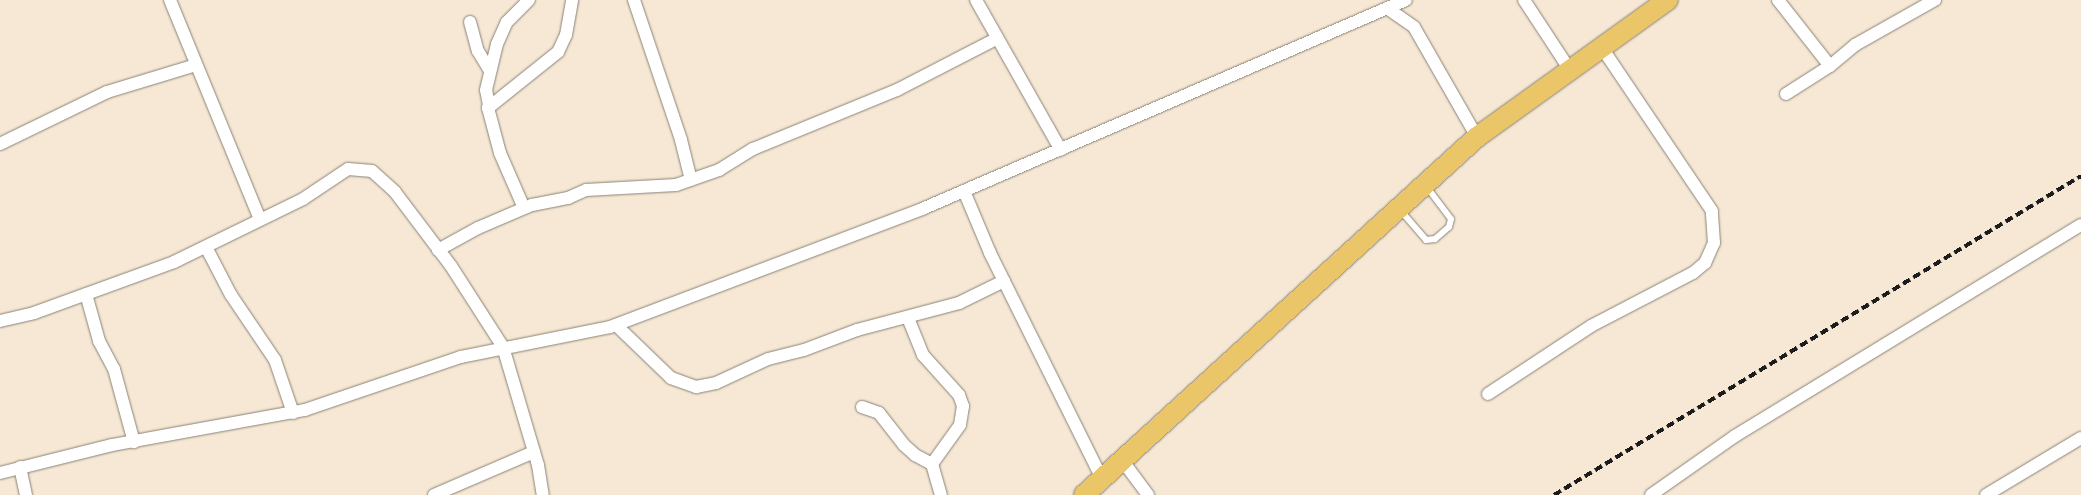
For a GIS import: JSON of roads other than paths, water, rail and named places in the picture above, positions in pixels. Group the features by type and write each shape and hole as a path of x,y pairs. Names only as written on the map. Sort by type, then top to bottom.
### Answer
{"main road":[{"path":"1084,495 1397,207 1477,137 1668,0"}],"street":[{"path":"170,0 260,220"},
{"path":"524,208 500,153 496,130 487,111 489,105 486,90 489,69 507,22 529,0"},
{"path":"489,105 524,82 558,52 566,35 572,0"},
{"path":"634,0 681,140 691,180"},
{"path":"976,0 996,39 1061,150"},
{"path":"0,473 134,442 293,413 461,357 616,325 964,191 1406,0"},
{"path":"1524,0 1570,70"},
{"path":"1778,0 1830,66"},
{"path":"1786,94 1830,66 1855,45 1935,0"},
{"path":"1387,8 1414,27 1451,97 1477,137"},
{"path":"470,22 478,51 489,69"},
{"path":"438,250 478,228 524,208 586,190 676,185 719,170 761,146 897,90 996,39"},
{"path":"1488,394 1591,326 1693,273 1705,263 1714,243 1712,211 1602,48"},
{"path":"0,144 107,92 196,65"},
{"path":"0,321 86,294 206,247 303,199 348,169 364,169 385,181 438,250 503,347 534,452 543,495"},
{"path":"964,191 1004,281 1102,479"},
{"path":"1651,495 1735,436 2081,224"},
{"path":"206,247 231,295 275,360 293,413"},
{"path":"616,325 671,378 696,387 716,383 768,359 804,350 857,330 959,303 1004,281"},
{"path":"86,294 99,341 114,369 134,442"},
{"path":"908,318 923,355 959,395 963,406 960,425 932,464"},
{"path":"862,407 879,413 904,445 915,455 932,464 941,495"},
{"path":"1986,495 2081,438"},
{"path":"434,495 534,452"},
{"path":"1122,460 1148,495"},
{"path":"20,467 26,495"}],"lane":[{"path":"1397,207 1426,240 1435,239 1449,227 1450,219 1424,183"}],"railway":[{"path":"1554,495 2081,176"}]}
